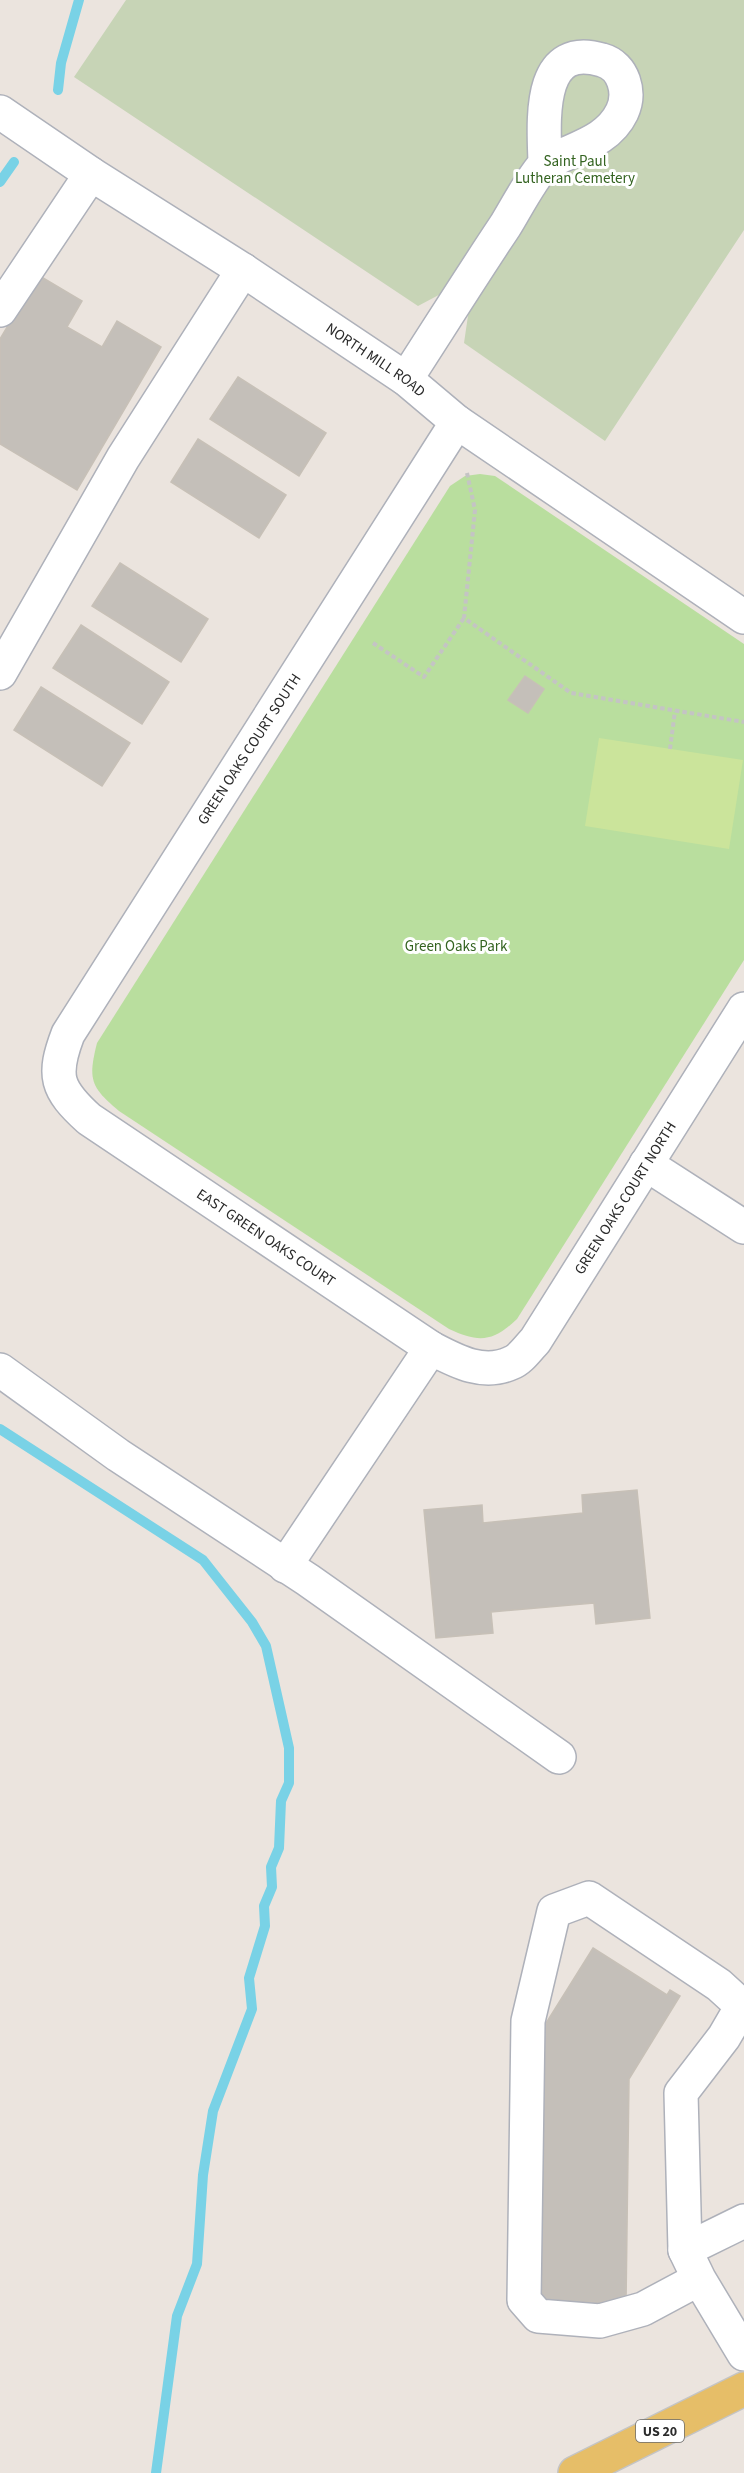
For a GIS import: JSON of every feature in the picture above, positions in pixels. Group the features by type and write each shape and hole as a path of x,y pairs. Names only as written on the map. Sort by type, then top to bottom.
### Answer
{"main road":[{"name":"US 20","path":"575,2473 744,2389"}],"street":[{"name":"NORTH MILL ROAD","path":"0,112 91,174 243,270 406,380 457,422 744,617"},
{"path":"406,380 545,164"},
{"path":"0,310 91,174"},
{"path":"0,673 123,458 243,270"},
{"name":"GREEN OAKS COURT SOUTH","path":"59,1082 58,1059 68,1034 457,422"},
{"name":"GREEN OAKS COURT NORTH","path":"488,1369 512,1363 535,1341 744,1009"},
{"name":"EAST GREEN OAKS COURT","path":"59,1082 73,1104 89,1119 431,1348 462,1364 488,1369"},
{"path":"646,1164 744,1227"},
{"path":"285,1566 431,1348"},
{"path":"0,1370 118,1455 285,1566 559,1757"},
{"path":"744,2222 692,2265 643,2309 600,2321 538,2316 524,2300 528,2020 554,1911 589,1898 719,1985 742,2006 724,2037 681,2094 692,2265 744,2354"}],"path":[{"path":"373,643 424,677 464,618 475,510 457,422"},
{"path":"464,618 571,693 744,722"},
{"path":"670,749 675,711"}],"green space":[{"name":"Saint Paul Lutheran Cemetery","path":"126,0 744,0 744,230 605,441 464,343 470,302 450,289 418,306 74,77"},
{"name":"Green Oaks Park","path":"480,474 495,476 744,644 744,960 517,1319 500,1332 485,1338 469,1337 449,1329 119,1111 102,1095 92,1074 97,1043 450,486 465,476"},
{"path":"599,738 743,760 729,849 585,826"}],"building":[{"path":"38,275 82,301 67,327 102,347 117,321 161,347 77,490 0,444 0,339"},
{"path":"238,377 326,433 299,476 210,419"},
{"path":"198,439 286,495 259,538 171,482"},
{"path":"120,563 208,619 181,662 92,606"},
{"path":"81,625 169,682 142,724 53,668"},
{"path":"525,676 544,689 528,713 508,700"},
{"path":"41,687 130,743 102,786 14,730"},
{"path":"637,1490 650,1618 596,1624 594,1603 491,1612 493,1633 436,1638 424,1510 482,1505 483,1523 583,1513 582,1495"},
{"path":"593,1948 667,1995 670,1990 680,1996 629,2079 626,2303 540,2301 543,2028"}],"waterway":[{"path":"58,90 61,63 79,0"},
{"path":"0,182 14,162"},
{"path":"0,1429 203,1560 252,1622 266,1646 289,1748 289,1783 281,1801 279,1848 271,1867 272,1887 264,1906 265,1926 249,1978 252,2009 213,2111 203,2175 197,2264 177,2316 156,2473"}]}
